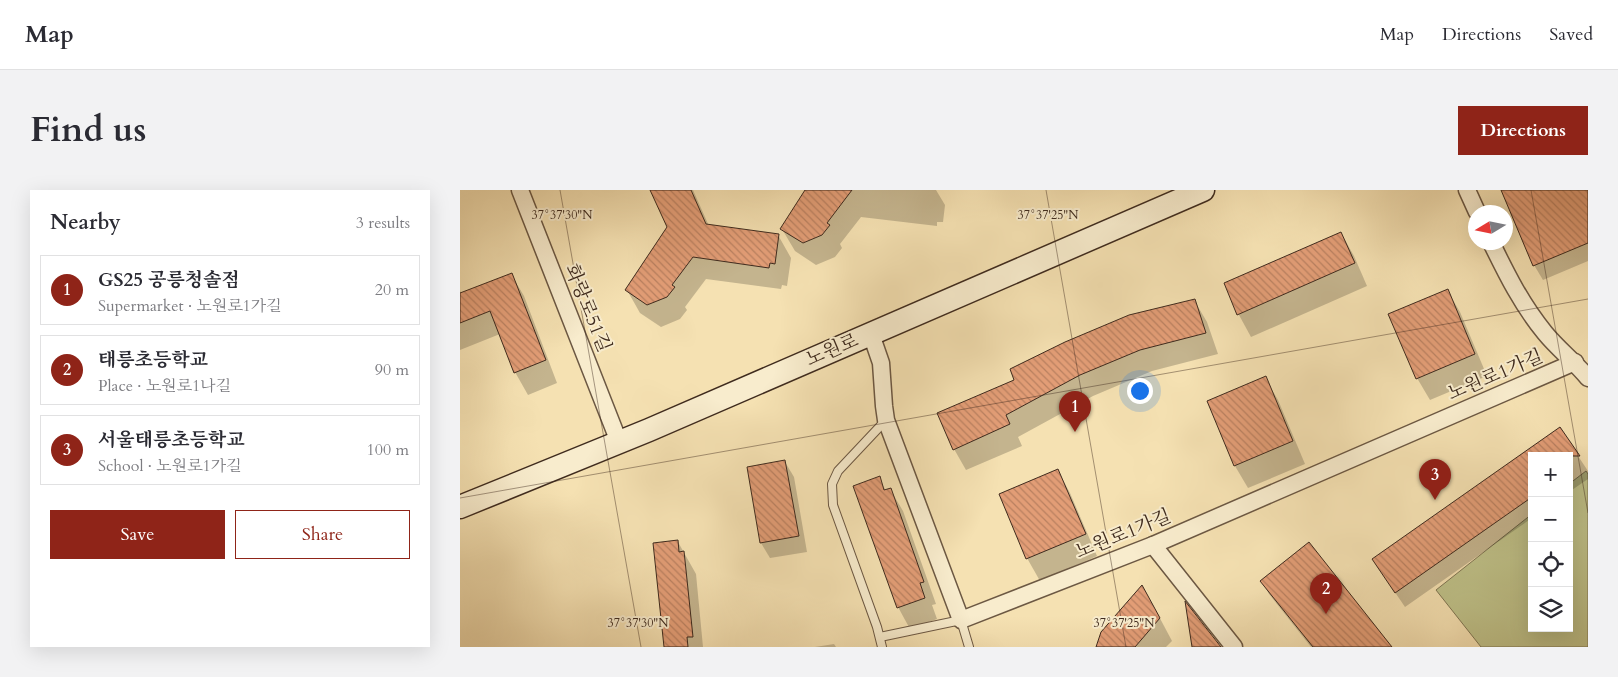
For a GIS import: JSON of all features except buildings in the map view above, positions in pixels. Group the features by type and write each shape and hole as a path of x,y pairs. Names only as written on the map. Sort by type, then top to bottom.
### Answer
{"main road":[{"name":"노원로","path":"460,507 619,442 1203,190"}],"street":[{"name":"화랑로51길","path":"520,190 619,442"},
{"path":"1466,190 1474,205"},
{"path":"1495,250 1511,284 1528,311 1546,334 1575,362 1588,378"},
{"path":"871,334 881,363 886,420 961,620"},
{"name":"노원로1가길","path":"961,620 1153,545 1575,362"},
{"path":"1153,545 1234,647"}],"lane":[{"path":"882,647 831,495 832,484 838,471 886,420"},
{"path":"880,637 961,620 969,647"}],"green space":[{"path":"1586,471 1588,474 1588,647 1481,647 1436,590 1528,517 1528,632 1573,632 1573,481"}],"place":[{"name":"GS25 공릉청솔점","path":"1075,432"},
{"name":"서울태릉초등학교","path":"1435,500"},
{"name":"태릉초등학교","path":"1326,614"}]}
